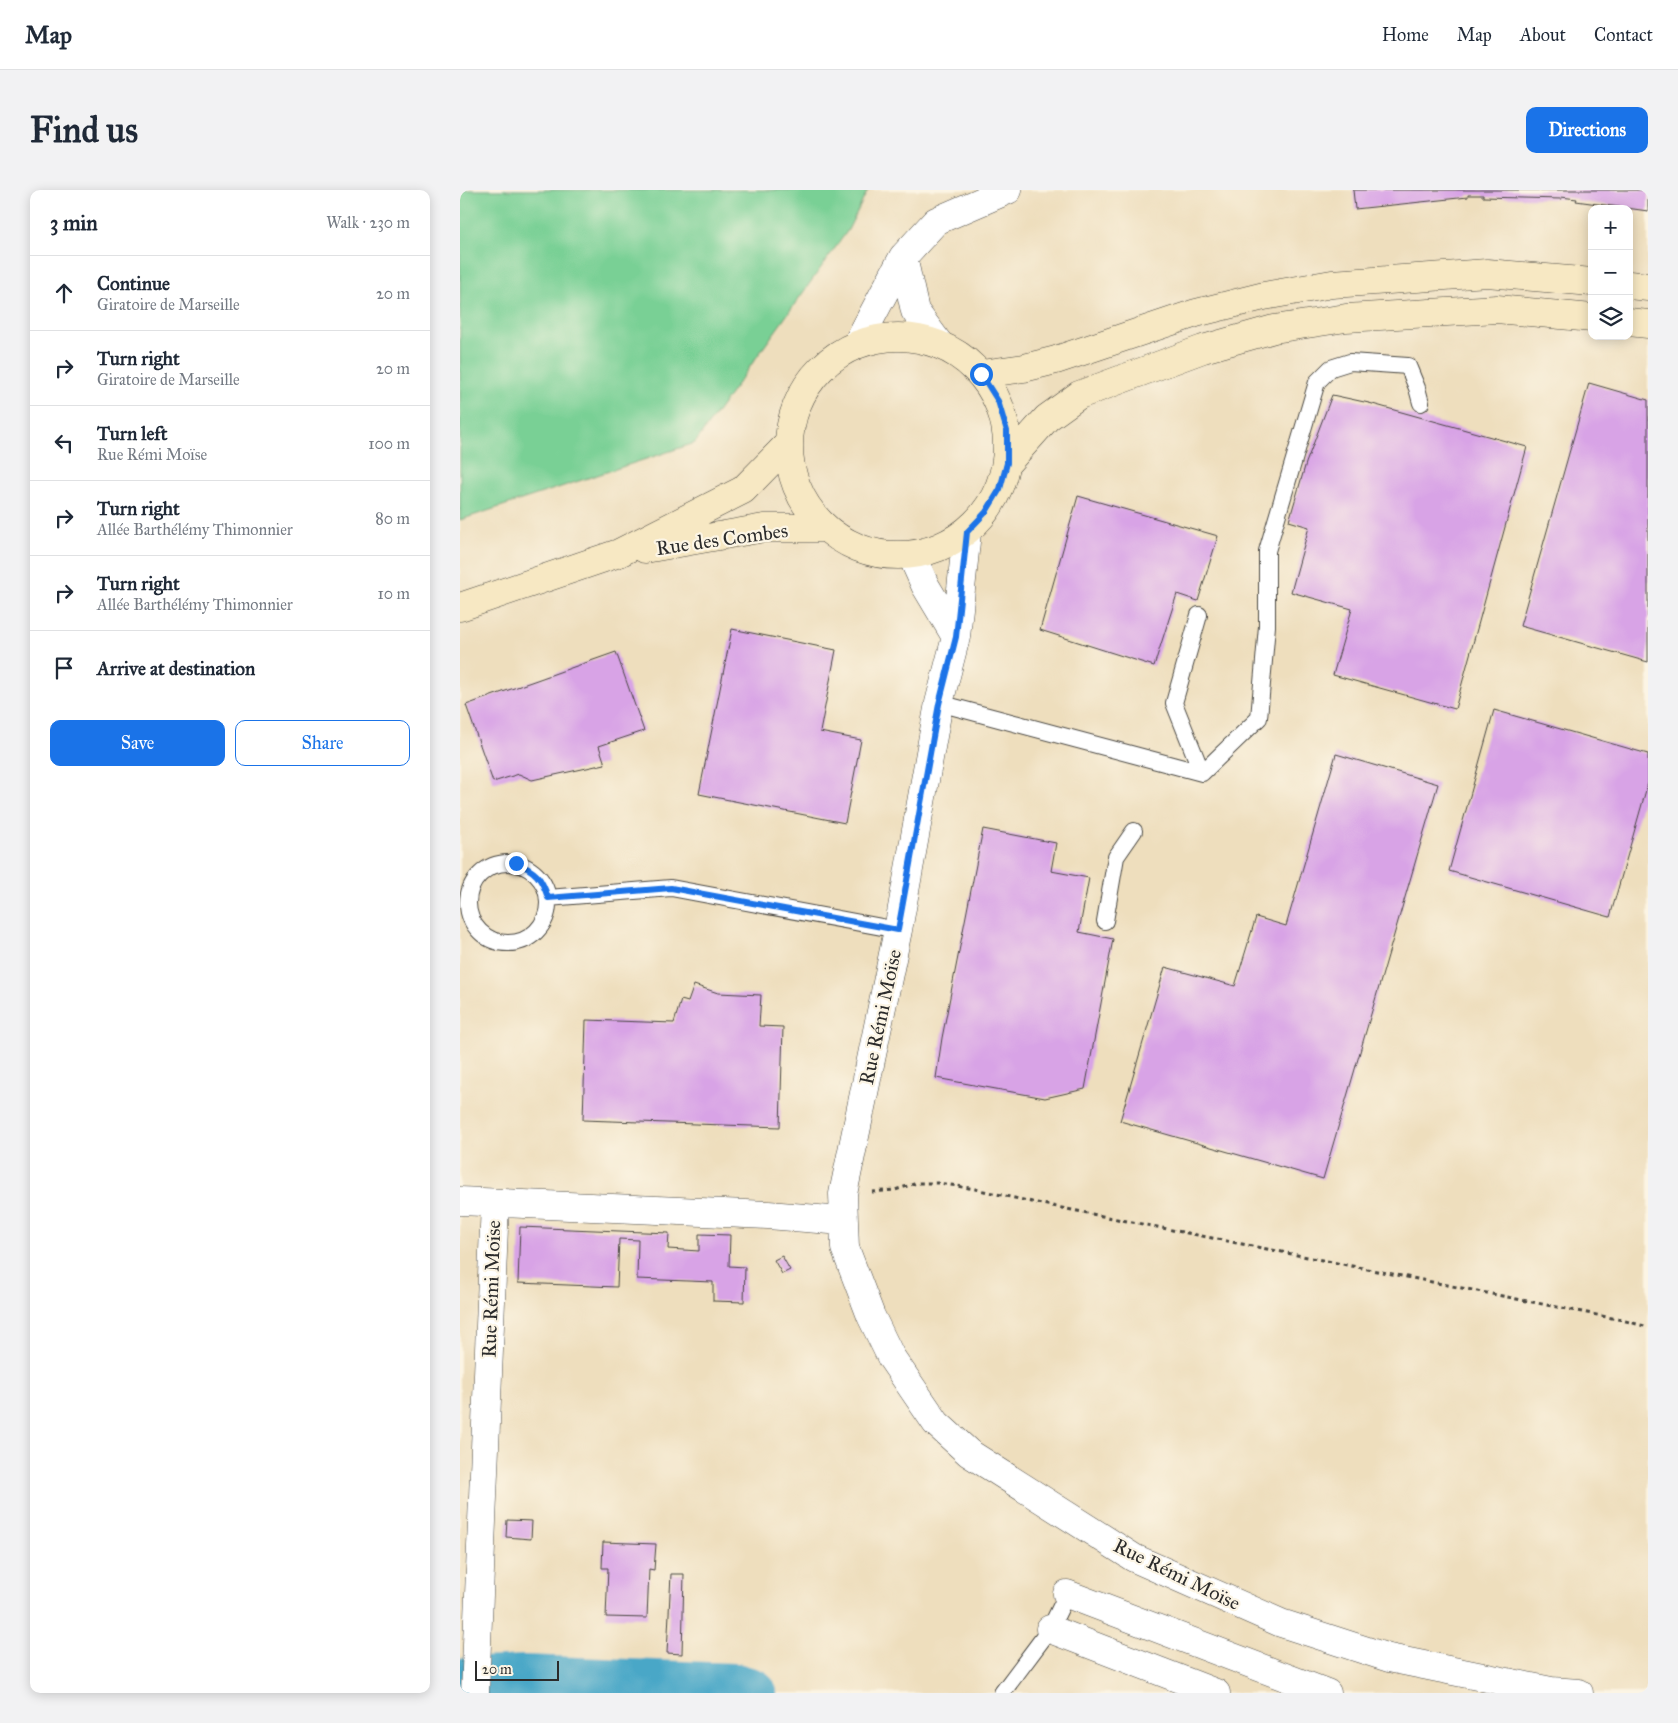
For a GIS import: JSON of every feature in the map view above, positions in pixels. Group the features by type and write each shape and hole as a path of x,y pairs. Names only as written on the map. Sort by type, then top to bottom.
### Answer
{"main road":[{"path":"981,374 1024,368 1056,360 1206,310 1264,296 1332,284 1487,274 1588,282"},
{"path":"1633,285 1648,287"},
{"path":"1007,463 1047,418 1079,395 1204,349 1274,329 1346,318 1497,309 1588,318"},
{"path":"1633,322 1648,324"},
{"path":"884,337 912,337 940,345 962,357 981,374 998,401 1007,431 1007,463 1000,489 986,512 967,532 941,548 912,556 881,555 850,546 824,528 804,504 801,497 792,475 788,444 793,412 807,384 829,360 857,344 884,337"},
{"name":"Rue des Combes","path":"460,607 619,553 743,490 788,444"},
{"name":"Rue des Combes","path":"619,553 764,528 824,528"}],"street":[{"path":"857,344 902,257 936,221 1008,190"},
{"path":"902,257 915,311 940,345"},
{"name":"Rue Rémi Moïse","path":"967,532 956,637 939,704 898,930 843,1194 845,1248 871,1316 891,1357 936,1423 969,1453 1134,1558 1280,1623 1389,1658 1551,1691 1578,1693"},
{"path":"912,556 925,585 956,637"},
{"path":"460,1201 495,1203"},
{"name":"Rue Rémi Moïse","path":"475,1693 495,1203 843,1221"},
{"path":"1067,1594 1327,1693"},
{"path":"1050,1629 1216,1693"}],"lane":[{"path":"1202,773 1258,718 1266,626 1267,551 1317,382 1331,368 1350,362 1408,366 1421,403"},
{"path":"1199,615 1174,703 1202,773"},
{"path":"939,704 1202,773"},
{"path":"1105,921 1116,857 1134,832"},
{"path":"502,863 516,863 527,867 538,875 545,886 548,898 548,912 543,924 534,935 521,942 507,944 494,941 482,934 473,923 468,909 472,885 480,874 502,863"},
{"path":"548,898 671,888 898,930"},
{"path":"1005,1688 1050,1629 1067,1594"}],"path":[{"path":"843,1194 895,1190 917,1183 939,1183 975,1188 1032,1202 1622,1320 1648,1327"}],"green space":[{"path":"460,190 868,190 848,230 695,443 460,520"}],"building":[{"path":"1353,190 1648,190 1648,211 1633,209 1633,205 1605,205 1561,197 1562,199 1483,197 1483,195 1468,195 1468,197 1355,209"},
{"path":"1589,383 1648,400 1648,662 1520,626"},
{"path":"1332,395 1369,403 1527,447 1455,709 1333,675 1352,609 1291,592 1309,527 1289,521 1306,463"},
{"path":"1078,496 1218,536 1198,601 1177,594 1154,666 1040,630"},
{"path":"732,629 836,650 820,732 861,740 845,823 699,794"},
{"path":"616,652 644,731 599,746 605,764 532,780 519,774 493,782 466,705"},
{"path":"1494,710 1648,754 1648,783 1610,917 1449,871"},
{"path":"1336,754 1438,784 1323,1179 1120,1121 1165,967 1235,986 1256,917 1286,926"},
{"path":"983,829 1056,843 1051,871 1089,878 1079,932 1113,939 1085,1089 1045,1098 936,1078 942,1038"},
{"path":"694,985 718,993 761,995 759,1026 783,1027 780,1127 583,1120 586,1020 674,1023 681,1000 688,1002"},
{"path":"520,1227 669,1233 668,1249 699,1251 699,1234 730,1235 729,1266 745,1267 744,1302 713,1301 713,1282 637,1279 638,1240 619,1239 617,1287 518,1283"},
{"path":"782,1256 790,1270 782,1274 774,1260"},
{"path":"507,1520 532,1521 531,1539 506,1537"},
{"path":"603,1542 656,1544 654,1570 649,1569 647,1618 606,1617 608,1568 602,1568"},
{"path":"671,1574 684,1574 682,1654 667,1653"}],"waterway":[{"path":"460,1683 524,1680 735,1688 752,1693"}],"route":[{"path":"516,863 527,867 538,875 545,886 548,898 671,888 898,930 939,704 956,637 967,532 986,512 1000,489 1007,463 1007,431 998,401 981,374"}]}
